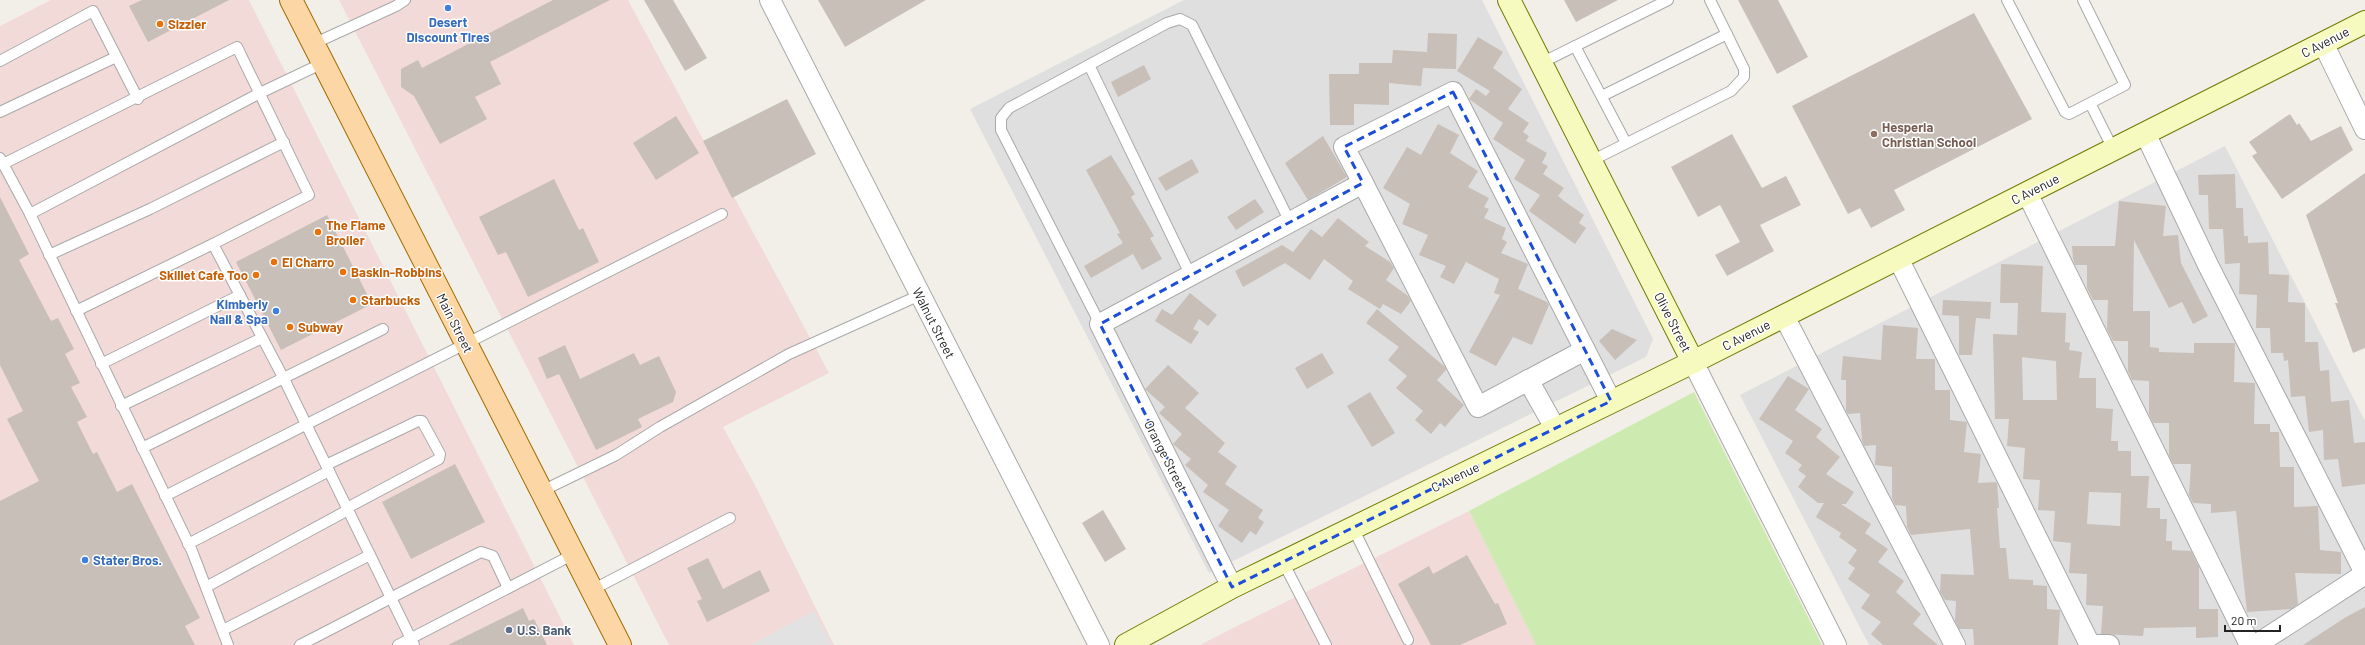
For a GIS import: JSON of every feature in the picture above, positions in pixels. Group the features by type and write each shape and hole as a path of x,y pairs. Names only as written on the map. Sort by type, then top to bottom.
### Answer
{"main road":[{"name":"Main Street","path":"290,0 620,645"}],"street":[{"name":"Walnut Street","path":"770,0 1099,645"},
{"name":"Olive Street","path":"1509,0 1836,645"},
{"name":"C Avenue","path":"1126,645 1232,587 1555,428 1693,362 2365,22"},
{"path":"2323,43 2365,129"},
{"path":"1585,350 1478,407 1344,147 1453,92 1585,350 1611,401"},
{"path":"2146,133 2208,265 2365,574 2256,645"},
{"path":"1100,324 1363,183"},
{"path":"2027,193 2250,645"},
{"path":"1898,258 2089,645 2109,645"},
{"path":"1784,316 1955,645"},
{"name":"Orange Street","path":"1100,324 1232,587"},
{"path":"1528,380 1555,428"}],"lane":[{"path":"30,214 260,93 318,54 405,0"},
{"path":"1541,63 1668,0"},
{"path":"1591,161 1731,91 1739,84 1744,77 1744,69 1710,0"},
{"path":"2007,0 2065,112 2069,114 2091,104 2125,85 2083,0"},
{"path":"0,61 93,11 138,98"},
{"path":"1100,324 1001,130 1001,118 1009,108 1089,65 1168,23 1180,19 1192,25 1290,222"},
{"path":"1602,96 1727,34"},
{"path":"1575,46 1626,143"},
{"path":"76,311 213,244 309,194 237,48 138,98 2,161 50,255 76,311 121,406 188,544 228,645"},
{"path":"0,112 116,57"},
{"path":"1089,65 1191,276"},
{"path":"2091,104 2113,149"},
{"path":"50,255 150,209 284,142"},
{"path":"165,496 722,214"},
{"path":"213,244 284,378 390,599 413,642"},
{"path":"101,364 240,295"},
{"path":"542,491 616,455 660,427 789,354 920,295"},
{"path":"142,448 383,329"},
{"path":"121,406 262,338"},
{"path":"188,544 327,468 418,421 422,421 426,426 440,454 439,459 206,587"},
{"path":"592,590 730,518"},
{"path":"1353,528 1408,640"},
{"path":"300,645 390,599 404,589 481,552 493,556 508,588"},
{"path":"398,645 413,642 508,588 574,554"},
{"path":"223,630 370,555"},
{"path":"1283,562 1326,645"}],"highlighted area":[{"path":"1453,92 1611,401 1232,587 1100,324 1363,183 1344,147"}],"shaded area":[{"path":"51,0 249,0 574,645 0,645 0,26"},
{"path":"339,0 628,0 829,373 723,427 757,489 834,645 669,645"},
{"path":"1184,0 1482,0 1653,339 1646,357 1209,573 970,109"},
{"path":"2225,146 2365,421 2365,645 1869,645 1740,395"},
{"path":"1469,511 1536,645 1200,645 1233,628"},
{"path":"814,611 832,645 751,645"}],"green space":[{"path":"1694,392 1822,645 1536,645 1469,511"}],"building":[{"name":"Sizzler","path":"142,0 229,0 148,42 129,6"},
{"path":"553,0 610,0 490,62 501,84 475,97 487,119 440,144 414,96 401,87 401,69 418,60 422,68"},
{"path":"644,0 673,0 707,58 685,71"},
{"path":"818,0 926,0 845,47"},
{"path":"1564,0 1618,0 1576,22"},
{"path":"1738,0 1778,0 1808,57 1777,74"},
{"path":"1974,13 2032,119 1894,190 1905,210 1871,228 1860,208 1848,214 1792,106"},
{"path":"1428,33 1457,34 1456,69 1423,68 1421,86 1389,83 1389,105 1354,104 1354,125 1330,125 1329,74 1359,74 1359,63 1392,63 1393,50 1427,52"},
{"path":"1478,37 1503,52 1493,68 1522,89 1508,109 1529,123 1523,132 1529,136 1526,141 1547,153 1542,163 1548,166 1543,174 1564,188 1558,196 1584,215 1579,223 1586,228 1575,244 1529,211 1540,195 1514,179 1525,160 1493,139 1503,123 1469,99 1476,89 1486,96 1490,91 1457,71"},
{"path":"1144,65 1151,79 1118,97 1111,82"},
{"path":"787,99 816,154 732,198 703,141"},
{"path":"2290,114 2297,125 2299,123 2311,141 2341,126 2353,150 2282,199 2252,156 2257,153 2249,142"},
{"path":"676,116 699,153 656,180 633,143"},
{"path":"1438,124 1459,135 1450,153 1478,171 1468,187 1489,198 1484,207 1489,209 1484,218 1506,228 1502,239 1507,242 1501,253 1528,264 1518,289 1547,302 1549,305 1532,345 1513,337 1496,366 1469,352 1500,295 1494,293 1499,279 1466,262 1454,284 1440,277 1446,266 1419,255 1428,235 1402,224 1410,204 1383,188 1407,147 1421,155"},
{"path":"1732,134 1762,188 1786,176 1801,205 1760,225 1774,251 1727,276 1715,255 1740,242 1720,205 1698,217 1671,167"},
{"path":"1323,136 1347,177 1308,200 1285,163"},
{"path":"1111,155 1135,194 1131,197 1154,236 1150,238 1162,259 1142,270 1133,254 1091,278 1084,266 1123,243 1117,234 1120,233 1086,170"},
{"path":"1192,159 1199,172 1166,191 1158,178"},
{"path":"2365,173 2365,348 2353,353 2335,303 2338,303 2306,215"},
{"path":"2235,174 2236,208 2243,208 2244,236 2248,236 2248,243 2268,242 2269,274 2289,275 2288,302 2305,303 2305,342 2318,342 2320,371 2329,370 2331,402 2349,400 2354,443 2365,442 2365,484 2342,487 2338,459 2324,460 2323,430 2309,432 2305,396 2291,397 2288,360 2284,361 2283,353 2271,353 2270,328 2256,328 2257,295 2239,294 2240,263 2225,264 2223,229 2209,229 2208,195 2199,195 2198,175"},
{"path":"554,179 579,230 583,228 599,262 528,297 506,252 498,255 479,217"},
{"name":"Stater Bros.","path":"0,197 29,254 19,260 51,321 58,318 74,349 65,354 80,383 71,387 87,417 77,422 93,454 97,452 117,492 132,484 200,618 185,626 195,645 0,645 0,501 39,481 7,419 23,411 0,365"},
{"path":"1255,199 1264,212 1236,230 1227,217"},
{"path":"2119,201 2166,206 2163,236 2178,235 2181,263 2208,316 2193,324 2182,302 2169,308 2134,240 2133,311 2150,311 2150,347 2159,348 2159,352 2194,353 2194,343 2235,343 2234,382 2255,383 2254,424 2270,424 2270,432 2279,432 2280,467 2294,467 2294,507 2318,506 2320,550 2341,552 2341,574 2295,573 2298,604 2291,609 2247,612 2236,511 2211,513 2211,504 2193,503 2189,495 2191,464 2173,464 2169,455 2169,423 2153,423 2149,414 2149,381 2132,380 2128,371 2128,341 2113,341 2107,329 2108,300 2093,300 2087,288 2087,265 2075,265 2072,246 2115,246"},
{"path":"327,215 372,304 281,350 236,262"},
{"path":"1338,218 1369,242 1365,246 1390,262 1394,268 1386,280 1408,296 1411,301 1401,314 1383,304 1380,309 1348,289 1353,281 1324,259 1310,280 1285,263 1243,287 1235,271 1282,245 1293,252 1311,229 1322,237"},
{"path":"2001,264 2043,266 2041,312 2066,313 2065,342 2070,343 2069,350 2082,352 2079,378 2096,378 2096,408 2113,409 2111,441 2118,441 2118,451 2131,451 2131,476 2149,476 2147,508 2160,508 2160,519 2167,519 2166,541 2172,541 2172,550 2191,551 2199,567 2199,609 2218,609 2218,637 2196,638 2196,627 2144,628 2143,636 2101,634 2103,606 2086,605 2087,574 2069,573 2071,543 2053,541 2055,511 2038,510 2040,480 2023,479 2025,448 2007,446 2009,419 1995,419 1993,334 2017,335 2018,303 2000,303","holes":["2022,357 2056,361 2057,400 2023,400","2089,492 2121,493 2120,526 2087,524"]},
{"path":"1190,293 1217,315 1208,326 1199,319 1193,329 1199,332 1191,344 1155,321 1162,309 1172,315"},
{"path":"1943,300 1991,302 1990,319 1976,318 1972,355 1959,355 1959,316 1942,315"},
{"path":"1377,309 1445,367 1446,370 1437,380 1464,405 1445,427 1440,423 1431,434 1415,420 1423,411 1396,388 1407,376 1388,360 1399,347 1366,323"},
{"path":"1883,325 1918,328 1916,359 1935,359 1935,390 1950,390 1950,420 1967,422 1964,452 1981,454 1978,483 1996,482 1997,484 2000,548 2006,548 2009,579 2033,580 2033,585 2047,586 2047,609 2060,610 2058,645 1974,645 1973,629 1959,629 1955,621 1956,601 1945,600 1940,592 1941,574 1974,575 1970,529 1911,535 1907,527 1906,506 1895,505 1892,498 1892,467 1875,465 1876,445 1864,446 1862,440 1860,413 1848,414 1846,411 1846,380 1841,380 1843,356 1881,360"},
{"path":"1612,329 1637,340 1615,360 1599,341"},
{"path":"565,345 580,379 634,353 640,365 659,356 676,392 673,402 638,419 642,427 596,450 559,374 547,379 538,358"},
{"path":"1322,353 1334,373 1307,389 1295,368"},
{"path":"1168,365 1199,393 1185,408 1225,443 1218,452 1237,466 1225,484 1263,510 1258,518 1264,522 1256,535 1250,531 1242,543 1218,526 1229,510 1203,492 1208,485 1185,465 1191,459 1173,444 1182,434 1159,413 1165,407 1145,389"},
{"path":"1788,376 1809,389 1795,410 1822,429 1816,437 1840,457 1826,474 1854,492 1846,504 1841,504 1871,524 1865,533 1888,549 1878,562 1904,581 1896,592 1921,614 1913,624 1938,645 1883,645 1871,634 1881,622 1861,608 1870,595 1848,579 1855,568 1848,563 1857,550 1839,537 1841,533 1816,517 1824,503 1818,503 1798,487 1806,476 1798,470 1802,465 1785,453 1793,441 1759,419"},
{"path":"1370,392 1395,433 1372,447 1347,406"},
{"path":"455,464 485,522 411,559 382,502"},
{"path":"1103,510 1126,549 1105,562 1082,523"},
{"path":"1467,555 1495,604 1498,603 1507,624 1460,645 1431,645 1398,584 1429,566 1433,574"},
{"path":"708,558 723,589 760,570 770,591 707,622 697,601 702,599 687,568"},
{"path":"2365,607 2365,645 2303,645 2346,617"},
{"name":"U.S. Bank","path":"523,608 529,621 534,619 547,645 448,645"}],"place":[{"name":"Desert Discount Tires","path":"448,8"},
{"name":"Sizzler","path":"160,24"},
{"name":"Hesperia Christian School","path":"1874,134"},
{"name":"The Flame Broiler","path":"318,232"},
{"name":"El Charro","path":"274,262"},
{"name":"Baskin-Robbins","path":"343,272"},
{"name":"Skillet Cafe Too","path":"256,275"},
{"name":"Starbucks","path":"353,300"},
{"name":"Kimberly Nail & Spa","path":"276,311"},
{"name":"Subway","path":"290,327"},
{"name":"Stater Bros.","path":"85,560"},
{"name":"U.S. Bank","path":"509,630"}]}
